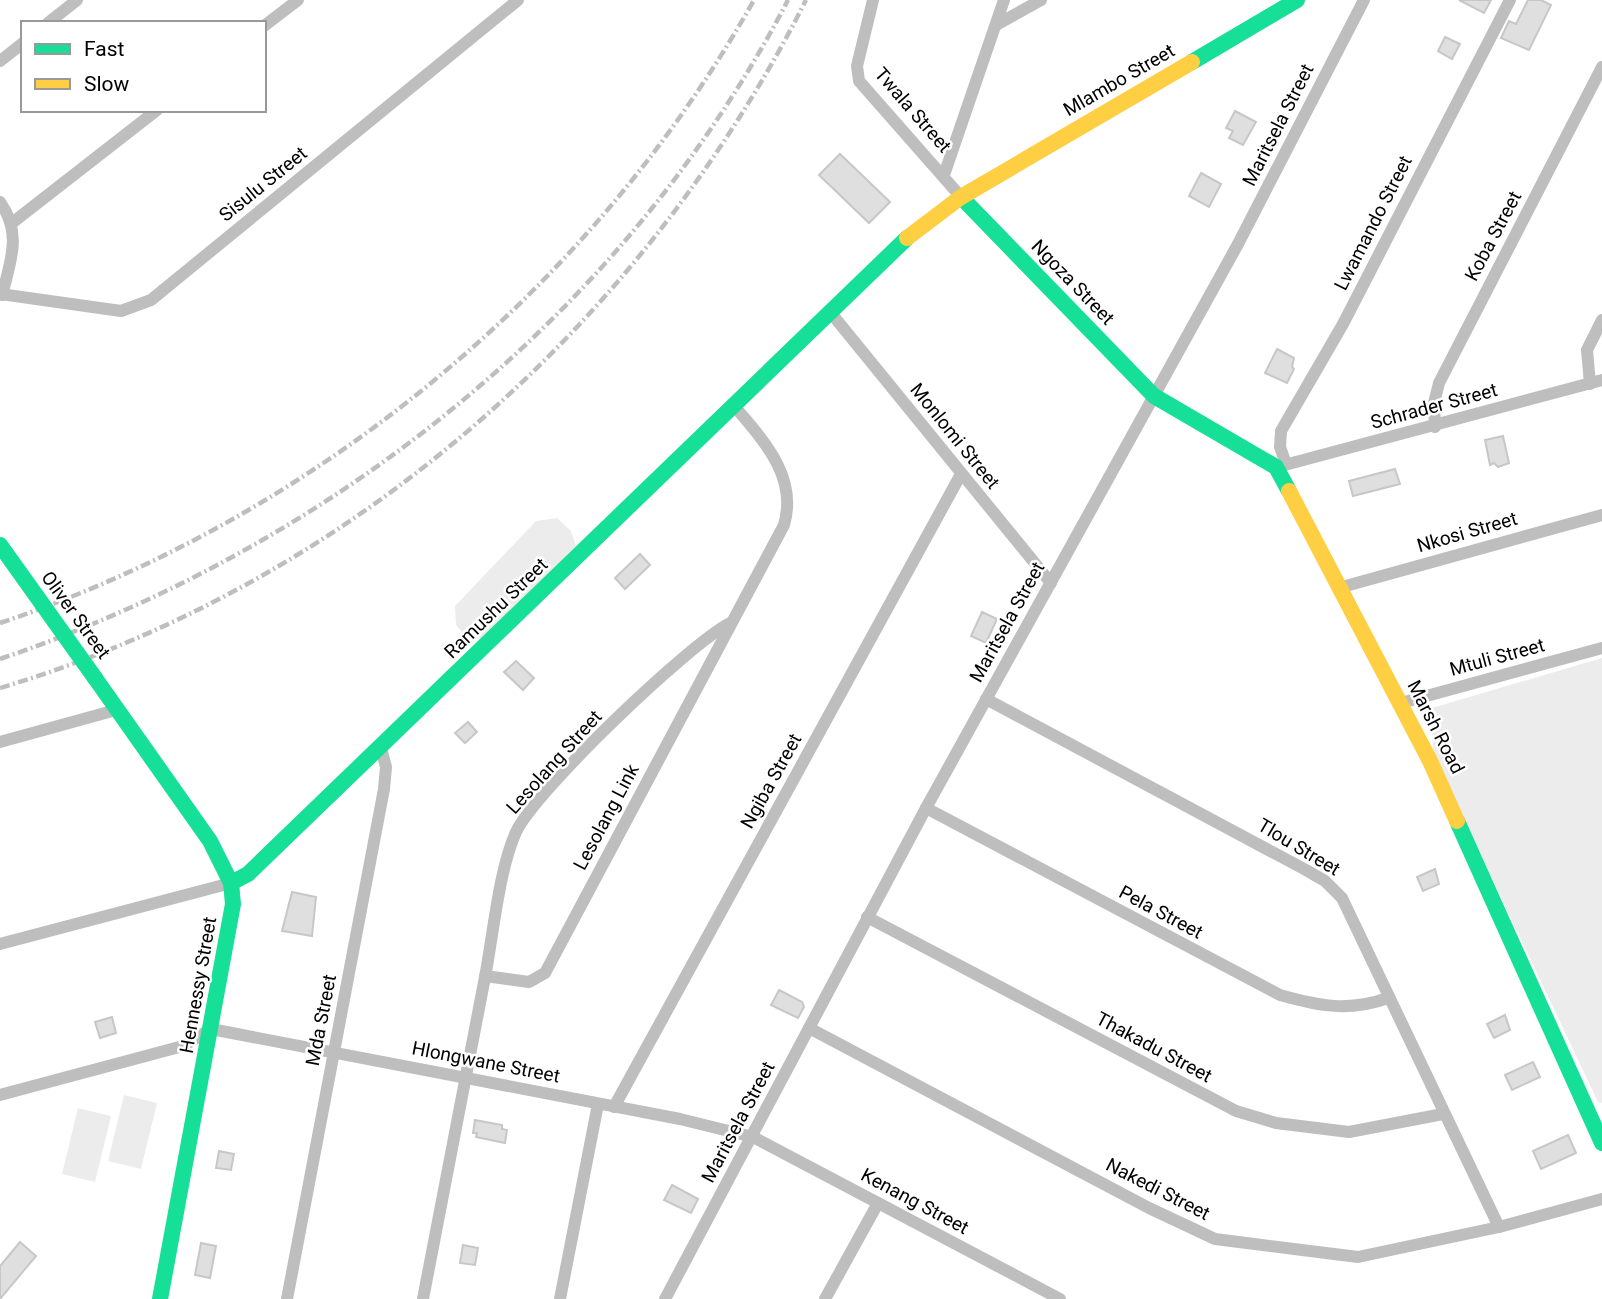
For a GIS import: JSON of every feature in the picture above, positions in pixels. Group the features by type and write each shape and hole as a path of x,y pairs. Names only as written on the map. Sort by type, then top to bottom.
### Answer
{"street":[{"path":"51,21 78,0"},
{"path":"266,24 298,0"},
{"name":"Sisulu Street","path":"1,295 102,310 133,309 151,300 519,0"},
{"name":"Twala Street","path":"873,0 857,66 859,81 961,197"},
{"path":"944,175 1004,0"},
{"path":"996,25 1041,0"},
{"name":"Mlambo Street","path":"961,197 1297,0"},
{"name":"Maritsela Street","path":"665,1299 926,808 1277,171 1364,0"},
{"name":"Lwamando Street","path":"1281,466 1281,431 1343,324 1510,0"},
{"path":"0,61 21,45"},
{"name":"Koba Street","path":"1435,427 1434,402 1439,383 1602,67"},
{"path":"12,223 154,112"},
{"name":"Ramushu Street","path":"0,944 231,883 248,874 735,407 915,229 961,197"},
{"name":"Ngoza Street","path":"961,197 1154,396"},
{"path":"0,202 12,223 13,249 1,295"},
{"name":"Monlomi Street","path":"831,313 1051,583"},
{"path":"1596,382 1587,350 1602,320"},
{"name":"Schrader Street","path":"1281,466 1596,382"},
{"path":"1154,396 1281,466"},
{"name":"Lesolang Street","path":"423,1299 513,838 527,813 674,667 717,630 730,623 777,539 788,504 780,467 735,407"},
{"name":"Marsh Road","path":"1281,466 1457,816 1528,984 1602,1143"},
{"name":"Ngiba Street","path":"614,1107 961,474"},
{"name":"Nkosi Street","path":"1342,587 1602,514"},
{"name":"Oliver Street","path":"0,545 116,710"},
{"name":"Lesolang Link","path":"485,976 529,982 545,973 730,623"},
{"name":"Mtuli Street","path":"1401,703 1602,648"},
{"name":"Tlou Street","path":"986,699 1325,881 1342,898 1499,1227"},
{"path":"0,742 116,710"},
{"name":"Hennessy Street","path":"116,710 210,841 231,883 232,923 160,1299"},
{"name":"Mda Street","path":"287,1299 384,789 386,767 381,748"},
{"name":"Pela Street","path":"926,808 1280,995 1343,1008 1364,1007 1388,999"},
{"name":"Thakadu Street","path":"867,917 1236,1111 1276,1123 1349,1132 1443,1114"},
{"name":"Nakedi Street","path":"809,1028 1198,1233 1215,1239 1358,1257 1499,1227 1602,1199"},
{"path":"0,1096 193,1043 211,1029"},
{"name":"Hlongwane Street","path":"211,1029 728,1129 752,1137"},
{"path":"560,1299 598,1104"},
{"name":"Kenang Street","path":"752,1137 1060,1299"},
{"path":"825,1299 878,1203"}],"shaded area":[{"path":"557,518 571,531 576,546 481,639 465,636 456,625 455,606 536,521"},
{"path":"1602,658 1602,1103 1598,1102 1433,754 1432,708"},
{"path":"124,1095 157,1103 141,1169 108,1161"},
{"path":"78,1108 111,1116 95,1182 62,1174"}],"building":[{"path":"1459,0 1491,0 1484,13"},
{"path":"1528,0 1541,0 1551,5 1529,50 1501,38 1509,21 1516,24"},
{"path":"1445,37 1460,44 1452,59 1438,51"},
{"path":"1235,111 1256,122 1243,145 1229,138 1233,131 1226,128"},
{"path":"840,154 890,202 869,223 819,175"},
{"path":"1201,173 1221,184 1209,207 1189,196"},
{"path":"1277,349 1294,358 1294,369 1287,383 1265,373"},
{"path":"1503,436 1509,463 1498,467 1494,463 1490,465 1485,440"},
{"path":"1395,469 1400,484 1353,496 1349,481"},
{"path":"640,554 650,565 625,589 615,578"},
{"path":"982,612 997,619 986,643 971,636"},
{"path":"516,661 534,678 523,690 504,672"},
{"path":"468,722 477,732 465,743 455,733"},
{"path":"1435,869 1439,884 1423,891 1417,877"},
{"path":"292,892 316,897 312,936 282,931"},
{"path":"779,990 802,1002 804,1007 798,1018 771,1005"},
{"path":"1505,1015 1510,1030 1494,1038 1487,1024"},
{"path":"112,1017 116,1033 100,1038 95,1022"},
{"path":"1533,1062 1540,1077 1512,1090 1505,1075"},
{"path":"475,1120 502,1125 502,1129 507,1130 505,1143 476,1137 477,1133 473,1133"},
{"path":"1568,1135 1576,1153 1541,1169 1533,1151"},
{"path":"219,1151 234,1154 231,1170 216,1168"},
{"path":"672,1185 698,1199 691,1213 664,1200"},
{"path":"20,1242 36,1256 0,1299 0,1266"},
{"path":"201,1243 216,1246 210,1278 195,1275"},
{"path":"463,1245 478,1248 475,1265 460,1263"}],"railway":[{"path":"0,623 116,578 228,522 334,456 434,380 527,296 612,204 688,105 754,0"},
{"path":"0,659 122,611 240,553 352,484 457,405 555,317 643,220 721,114 788,0"},
{"path":"0,688 129,642 251,582 366,510 473,426 571,333 660,230 739,119 806,0"}],"traffic: fast":[{"path":"1192,62 1297,0"},
{"path":"961,197 1154,396 1276,467 1289,491"},
{"path":"231,883 248,874 907,238"},
{"path":"0,545 95,678"},
{"path":"95,678 210,841 231,883 233,904 160,1299"},
{"path":"1457,821 1602,1143"}],"traffic: slow":[{"path":"907,238 961,197 1192,62"},
{"path":"1289,491 1430,761 1457,821"}]}
